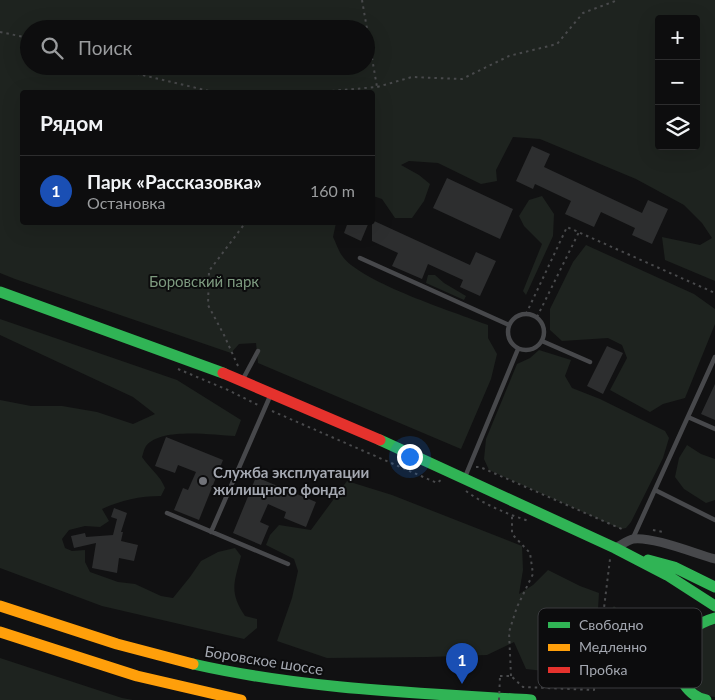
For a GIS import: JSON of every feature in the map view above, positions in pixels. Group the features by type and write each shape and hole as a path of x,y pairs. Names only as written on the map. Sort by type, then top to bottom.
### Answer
{"street":[{"path":"0,292 241,375 271,392 465,477 614,547 715,606"},
{"path":"614,547 632,539 654,541 715,560"},
{"path":"614,547 674,567 715,586"},
{"path":"647,559 715,600"},
{"name":"Боровское шоссе","path":"0,606 60,627 143,652 235,672 343,687 531,700"},
{"path":"702,621 715,618"},
{"path":"0,632 137,676 241,700"},
{"path":"688,688 695,696 706,700"}],"lane":[{"path":"360,258 509,326"},
{"path":"526,314 537,317 544,327 542,340 535,348 530,350 518,349 509,340 507,334 509,326 514,318 526,314"},
{"path":"542,340 590,362"},
{"path":"465,477 518,349"},
{"path":"241,375 258,351"},
{"path":"632,539 715,357"},
{"path":"211,532 271,392"},
{"path":"688,417 715,429"},
{"path":"655,490 715,520"},
{"path":"167,513 288,564"}],"path":[{"path":"362,0 365,20"},
{"path":"342,90 377,87 412,77 462,79 509,56 557,44 583,14 618,0"},
{"path":"0,32 20,36"},
{"path":"142,75 205,90"},
{"path":"375,75 377,87"},
{"path":"241,375 224,335 208,306 209,271 244,225"},
{"path":"526,314 567,227 715,294"},
{"path":"537,317 579,232"},
{"path":"175,368 437,483 445,477"},
{"path":"462,489 477,499 512,516 536,523"},
{"path":"511,676 509,632 517,607 533,574 530,553 512,534 512,516"},
{"path":"605,608 614,547 624,530 637,529"},
{"path":"499,700 500,676 511,676 523,686 538,687"},
{"path":"558,688 594,690 594,688"}],"green space":[{"name":"Боровский парк","path":"0,0 715,0 715,281 665,260 662,237 700,245 712,238 702,223 684,205 636,179 540,139 513,137 496,170 497,181 481,184 438,163 409,161 401,165 430,184 424,201 412,218 395,218 382,199 375,197 375,90 20,90 20,225 336,225 333,237 343,257 354,267 389,287 488,325 488,338 497,354 491,379 461,449 258,363 256,343 239,344 231,353 0,273"},
{"path":"542,196 554,214 553,236 526,295 523,291 542,244 524,226 519,216 529,200"},
{"path":"586,245 694,294 715,309 715,324 685,398 663,404 650,412 610,390 627,358 622,345 608,338 562,341 550,330 550,309 573,262"},
{"path":"428,275 435,275 444,283 466,296 464,300 426,283"},
{"path":"0,319 177,380 241,420 235,436 175,434 153,440 146,446 142,457 163,483 165,488 161,496 131,499 102,509 109,521 100,527 85,526 69,530 62,539 65,548 72,551 85,550 85,562 90,572 118,582 135,584 161,596 173,598 201,561 218,552 235,548 241,556 234,587 235,594 245,616 257,619 257,628 244,639 102,606 0,568 0,400 31,406 62,406 97,412 133,424 155,414 133,397 0,335"},
{"path":"539,350 571,360 565,376 572,388 600,399 665,431 669,438 663,458 631,522 626,528 621,529 489,470 484,459 486,439 517,364 530,358"},
{"path":"687,445 701,454 715,459 715,500 706,503 684,489 675,477 679,458"},
{"path":"347,481 392,495 522,546 523,570 519,594 533,585 548,570 599,593 598,608 538,608 538,670 526,669 514,642 487,655 327,658 277,641 292,598 298,571 294,559 266,545 270,535 279,525 311,530"},
{"path":"715,624 715,697 704,694 695,688 702,688 702,629"},
{"path":"0,658 122,698 133,700 0,700"}],"building":[{"path":"532,146 550,154 544,167 642,213 648,200 668,209 652,244 632,235 635,228 601,212 594,227 565,214 571,201 535,184 533,189 516,181"},
{"path":"447,178 513,209 500,239 433,208"},
{"path":"375,221 470,265 476,252 496,261 480,296 460,287 463,280 428,264 422,279 392,266 398,253 372,241 372,225 375,225"},
{"path":"347,225 368,225 361,241 344,233"},
{"path":"607,346 623,353 603,394 587,386"},
{"path":"715,384 715,420 701,414"},
{"name":"Служба эксплуатации жилищного фонда","path":"166,437 223,460 199,520 174,510 183,488 188,490 196,472 178,465 175,473 155,466"},
{"path":"256,477 316,502 306,527 284,518 286,512 268,504 260,522 269,526 261,545 233,533"},
{"path":"114,508 127,513 121,532 123,532 121,541 138,545 134,561 119,558 117,573 92,568 96,543 74,548 71,536 85,533 86,537 113,535 117,519 111,517"}],"traffic: fast":[{"path":"0,292 223,373"},
{"path":"380,440 615,548 667,575 715,606"},
{"path":"648,560 674,567 715,587"},
{"path":"702,623 715,618"},
{"path":"193,664 318,685 531,700"},
{"path":"687,688 694,695 706,700"}],"traffic: slow":[{"path":"0,606 117,644 193,664"},
{"path":"0,632 137,676 241,700"}],"traffic: jam":[{"path":"223,373 380,440"}],"place":[{"name":"Служба эксплуатации жилищного фонда","path":"203,481"},
{"name":"Парк «Рассказовка»","path":"462,684"}]}
